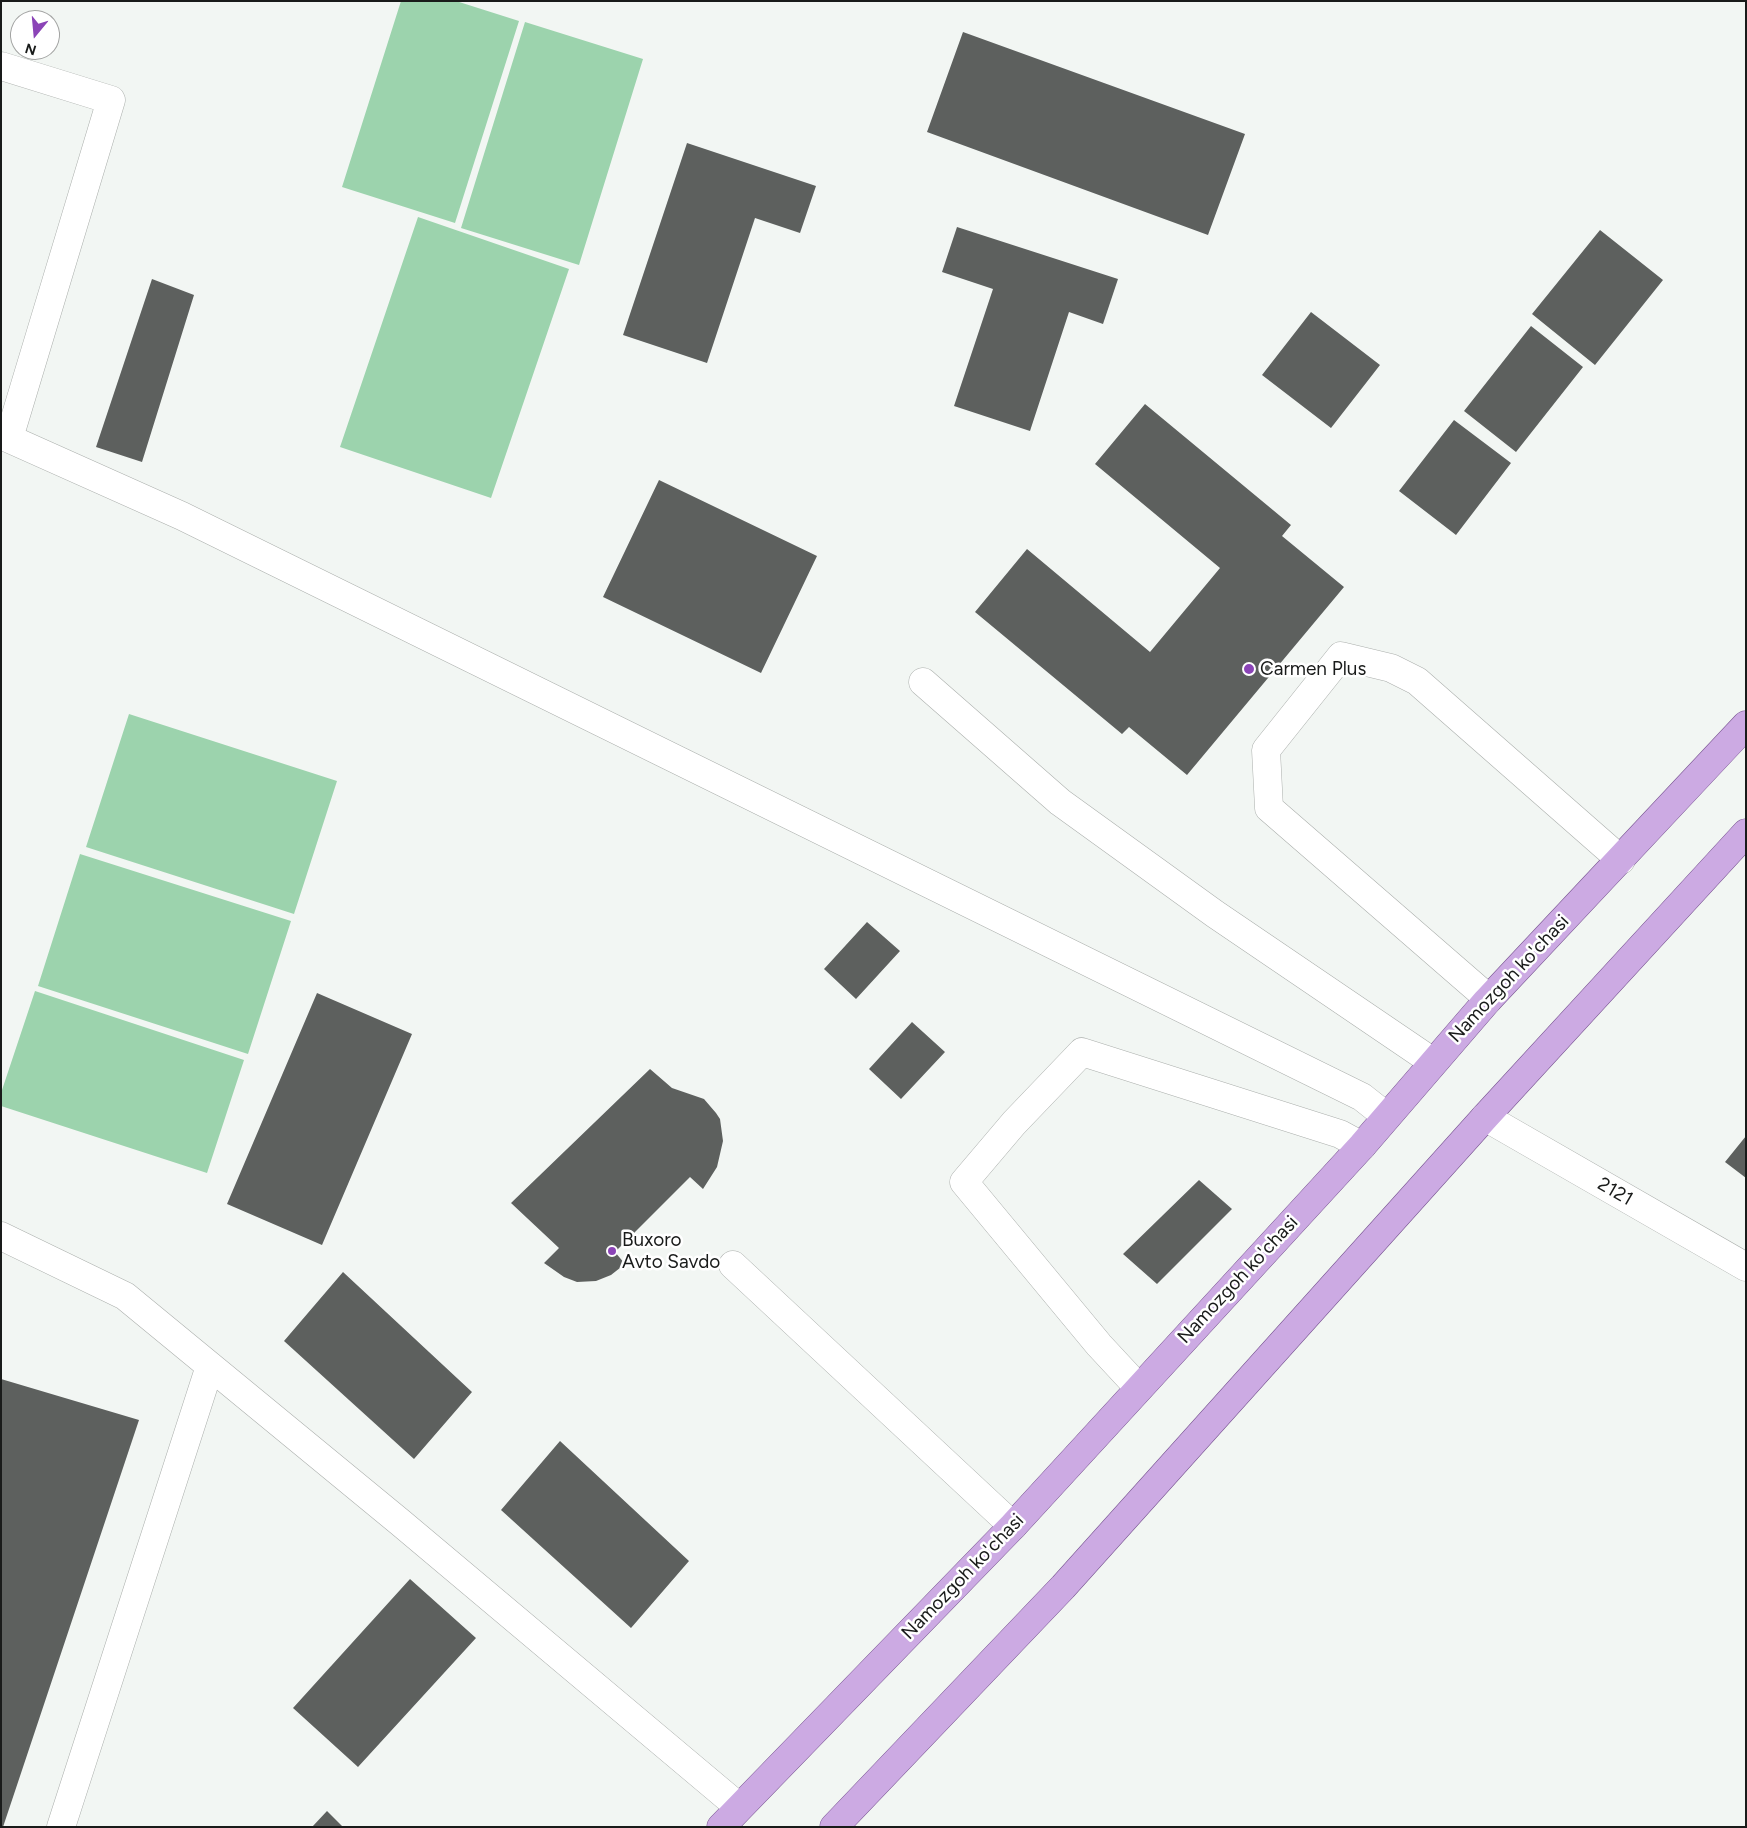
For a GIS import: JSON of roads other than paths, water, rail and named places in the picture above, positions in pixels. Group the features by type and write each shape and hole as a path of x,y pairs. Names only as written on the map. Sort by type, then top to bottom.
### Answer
{"main road":[{"name":"Namozgoh ko'chasi","path":"730,1817 1013,1526 1138,1387 1362,1146 1487,1001 1746,725"},
{"path":"834,1827 1063,1586 1484,1118 1746,833"}],"street":[{"path":"1,66 111,100 5,437 182,516 1362,1097 1386,1116"},
{"path":"1487,1001 1474,985 1269,808 1266,750 1341,656 1391,668 1417,681 1621,860"},
{"path":"923,682 1060,802 1215,914 1433,1062"},
{"path":"1138,1387 1099,1345 964,1182 1014,1123 1082,1052 1340,1134 1362,1146"},
{"name":"2121","path":"1484,1118 1746,1267"},
{"path":"1,1236 125,1296 401,1523 730,1817"},
{"path":"733,1266 1013,1526"},
{"path":"61,1827 210,1366"}],"place":[{"name":"Carmen Plus","path":"1249,669"},
{"name":"Buxoro Avto Savdo","path":"612,1251"}]}
